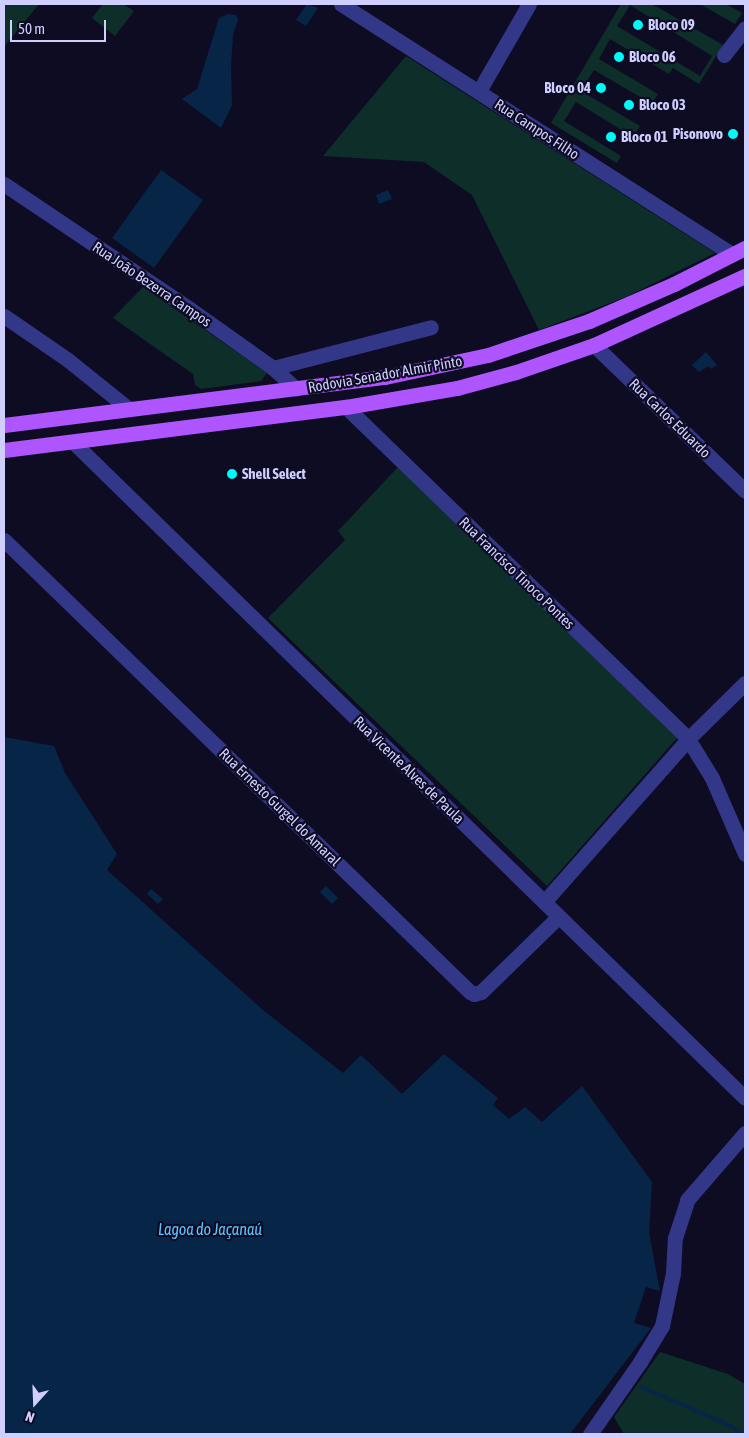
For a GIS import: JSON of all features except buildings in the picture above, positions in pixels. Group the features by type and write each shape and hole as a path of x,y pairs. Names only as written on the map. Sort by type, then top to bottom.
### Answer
{"main road":[{"name":"Rodovia Senador Almir Pinto","path":"4,425 296,389 430,369 488,355 590,321 674,284 739,252"},
{"name":"Rodovia Senador Almir Pinto","path":"4,450 346,407 457,388 516,372 594,345 745,276"}],"street":[{"name":"Rua Campos Filho","path":"341,4 479,92 739,252"},
{"path":"479,92 529,4"},
{"path":"724,55 745,28"},
{"name":"Rua João Bezerra Campos","path":"4,184 273,368 296,389"},
{"path":"4,316 68,360 130,410"},
{"path":"273,368 431,327"},
{"name":"Rua Carlos Eduardo","path":"594,345 745,491"},
{"name":"Rua Francisco Tinoco Pontes","path":"346,407 688,739 712,778 745,854"},
{"name":"Rua Vicente Alves de Paula","path":"73,442 745,1098"},
{"name":"Rua Ernesto Gurgel do Amaral","path":"4,540 470,992 474,994 481,992 558,917"},
{"path":"544,902 688,739 745,683"},
{"path":"590,1434 640,1362 662,1326 674,1273 675,1238 688,1200 745,1133"}],"green space":[{"path":"4,4 39,4 4,47"},
{"path":"103,4 123,4 134,11 115,36 92,18"},
{"path":"621,4 652,4 723,45 699,84 673,68 669,74 610,39 599,59 658,94 652,104 594,70 581,91 640,126 633,137 576,102 564,121 621,156 617,163 551,123","holes":["630,5 712,56 700,76 617,26"]},
{"path":"700,4 726,4 742,13 735,24"},
{"path":"406,56 715,253 626,297 539,330 472,195 424,162 323,156"},
{"path":"143,287 267,373 261,381 201,389 195,385 193,374 113,318"},
{"path":"398,467 677,738 547,886 268,618 345,540 338,531"},
{"path":"660,1352 728,1374 745,1384 745,1434 624,1434 614,1417"}],"water":[{"path":"307,4 318,8 306,26 296,20"},
{"path":"228,14 236,15 238,20 233,35 231,66 232,105 221,128 182,99 197,89 219,18"},
{"path":"161,170 203,200 154,268 112,238"},
{"path":"388,190 392,199 379,204 376,195"},
{"path":"706,352 717,365 711,369 708,366 699,372 692,365"},
{"name":"Lagoa do Jaçanaú","path":"4,737 54,746 65,773 117,854 107,870 263,1010 343,1073 361,1055 402,1094 444,1054 498,1098 493,1105 509,1119 525,1107 542,1122 582,1086 652,1182 649,1232 660,1291 646,1287 634,1323 651,1328 570,1434 4,1434"},
{"path":"326,886 338,898 332,904 320,892"},
{"path":"151,889 163,899 158,904 147,894"}],"waterway":[{"path":"641,1387 731,1426 741,1434"}],"place":[{"name":"Bloco 09","path":"638,25"},
{"name":"Bloco 06","path":"619,57"},
{"name":"Bloco 04","path":"601,88"},
{"name":"Bloco 03","path":"629,105"},
{"name":"Pisonovo","path":"733,134"},
{"name":"Bloco 01","path":"611,137"},
{"name":"Shell Select","path":"232,474"}]}
